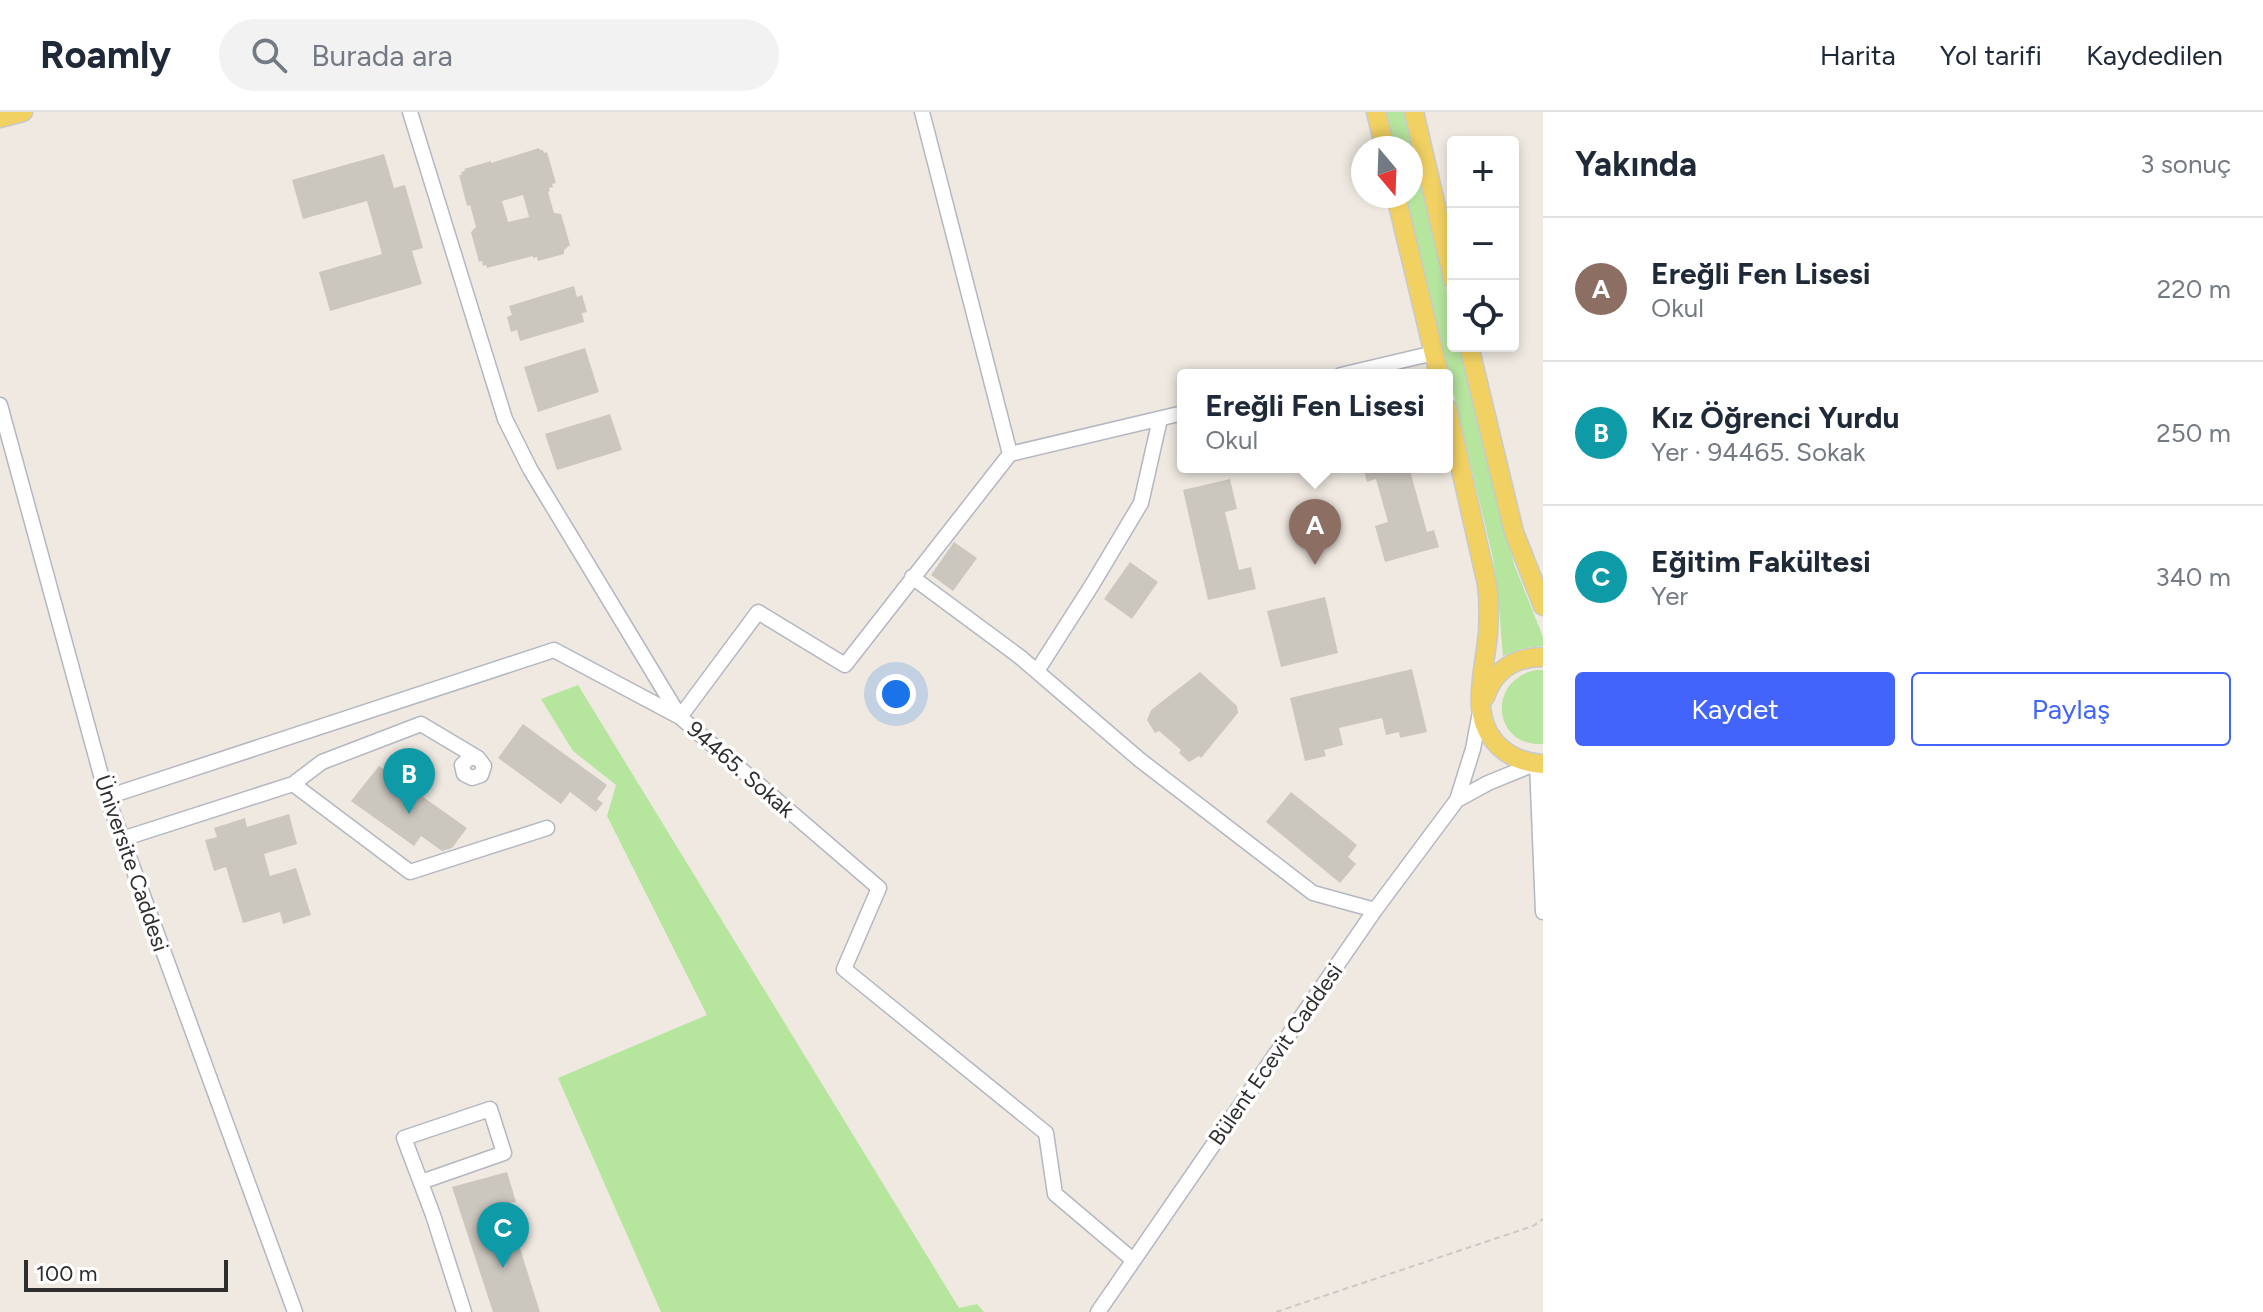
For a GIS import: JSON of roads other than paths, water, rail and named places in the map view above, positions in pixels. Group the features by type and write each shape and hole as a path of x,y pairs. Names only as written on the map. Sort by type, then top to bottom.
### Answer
{"main road":[{"path":"0,118 23,112"},
{"path":"1376,112 1382,136"},
{"path":"1414,112 1447,253"},
{"path":"1399,208 1438,369"},
{"path":"1470,352 1514,532 1543,606"},
{"path":"1453,433 1484,565 1489,604 1481,707 1485,725 1493,741 1505,753 1521,761 1541,763"},
{"path":"1481,707 1497,674 1511,663 1528,657 1543,657"}],"street":[{"path":"410,112 505,419 530,469 680,717 758,612 845,665 1010,454 1177,415"},
{"path":"922,112 1010,454"},
{"path":"1366,369 1434,353"},
{"name":"Üniversite Caddesi","path":"0,405 107,797 295,1312"},
{"path":"1037,671 1141,503 1160,419"},
{"path":"912,577 1037,671 1140,760 1313,893 1375,910"},
{"name":"94465. Sokak","path":"107,797 554,650 680,717 879,888 844,969 1046,1133 1055,1194 1133,1260"},
{"name":"Bülent Ecevit Caddesi","path":"1098,1312 1375,910 1457,800 1473,749 1481,707"},
{"path":"122,839 293,784 322,762 421,724 478,758"},
{"path":"1541,763 1543,912"},
{"name":"Bülent Ecevit Caddesi","path":"1457,800 1488,783 1541,763"},
{"path":"293,784 410,872 547,828"},
{"path":"421,1182 504,1153 490,1109 404,1138 464,1312"}],"place":[{"name":"Ereğli Fen Lisesi","path":"1315,565"},
{"name":"Kız Öğrenci Yurdu","path":"409,814"},
{"name":"Eğitim Fakültesi","path":"503,1268"}]}
